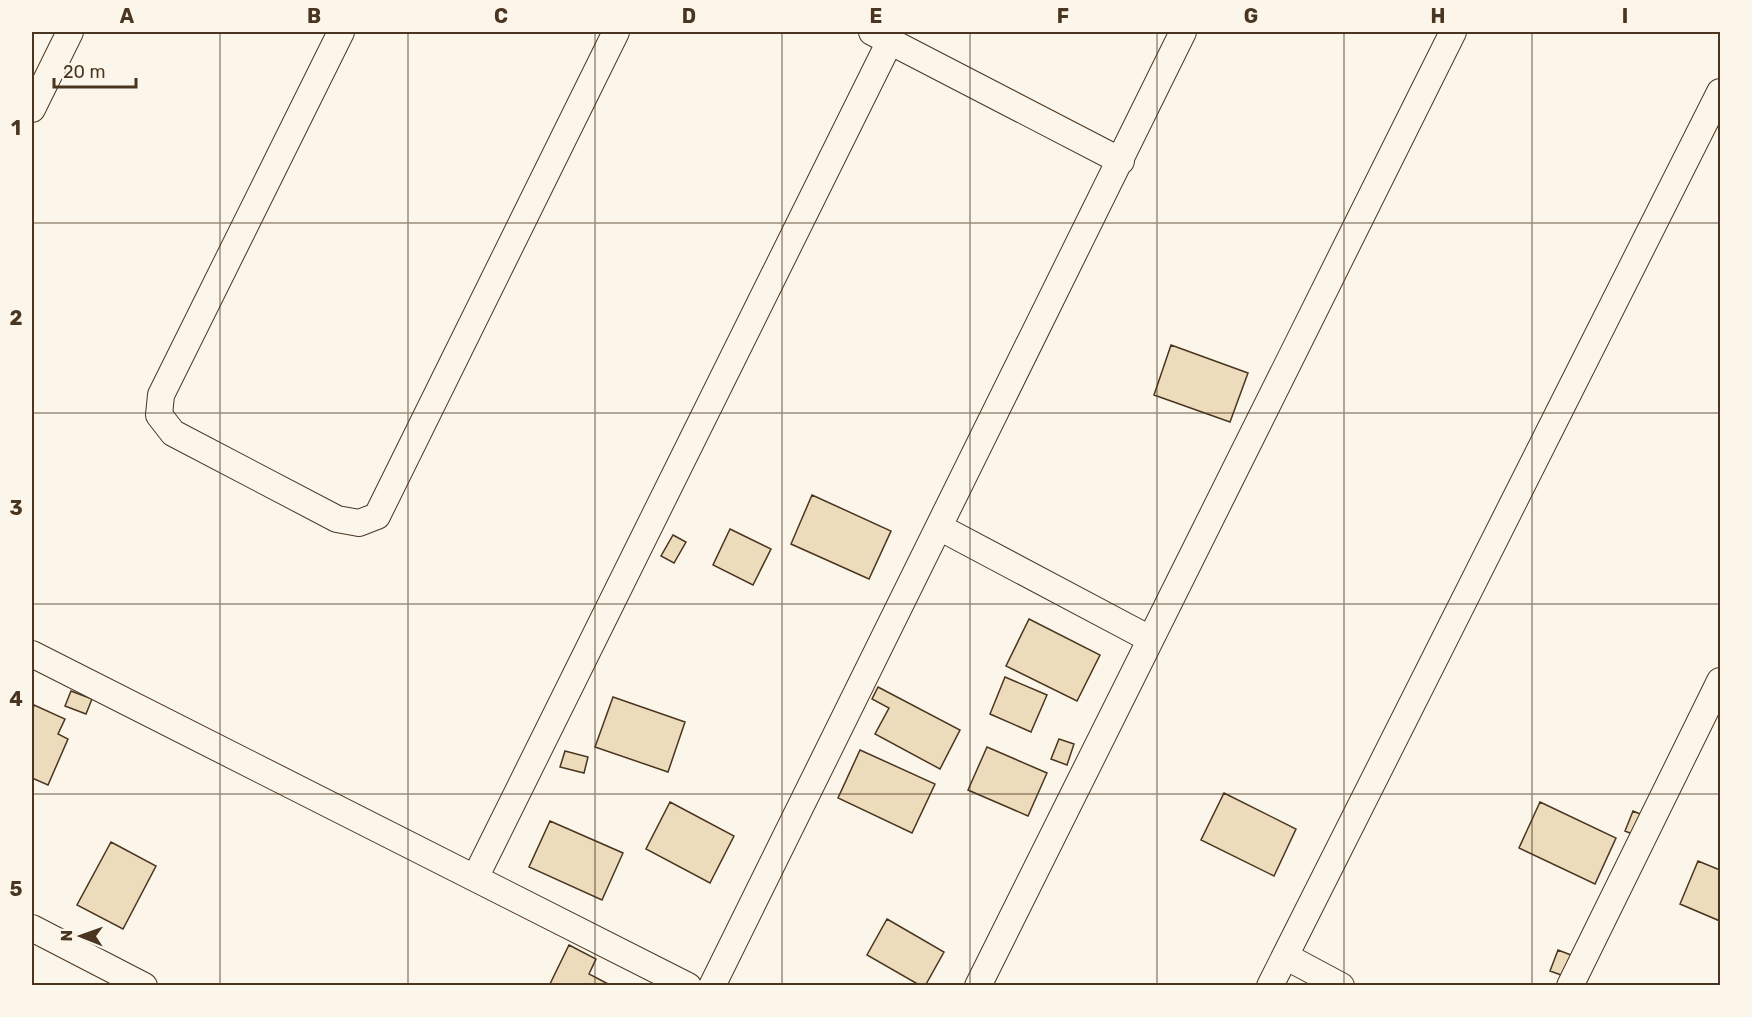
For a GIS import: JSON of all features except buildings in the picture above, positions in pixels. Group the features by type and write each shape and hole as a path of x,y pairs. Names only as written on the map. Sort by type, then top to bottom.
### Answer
{"street":[{"path":"32,109 70,32"},
{"path":"341,32 162,395 159,415 173,433 337,519 359,523 377,516 616,32"},
{"path":"712,986 1183,32"},
{"path":"978,986 1453,32"},
{"path":"475,878 881,36 1121,161"},
{"path":"1270,986 1720,92"},
{"path":"939,527 1150,639"},
{"path":"32,654 688,986"},
{"path":"1570,986 1720,681"},
{"path":"32,928 144,986"},
{"path":"1285,956 1341,986"}]}
